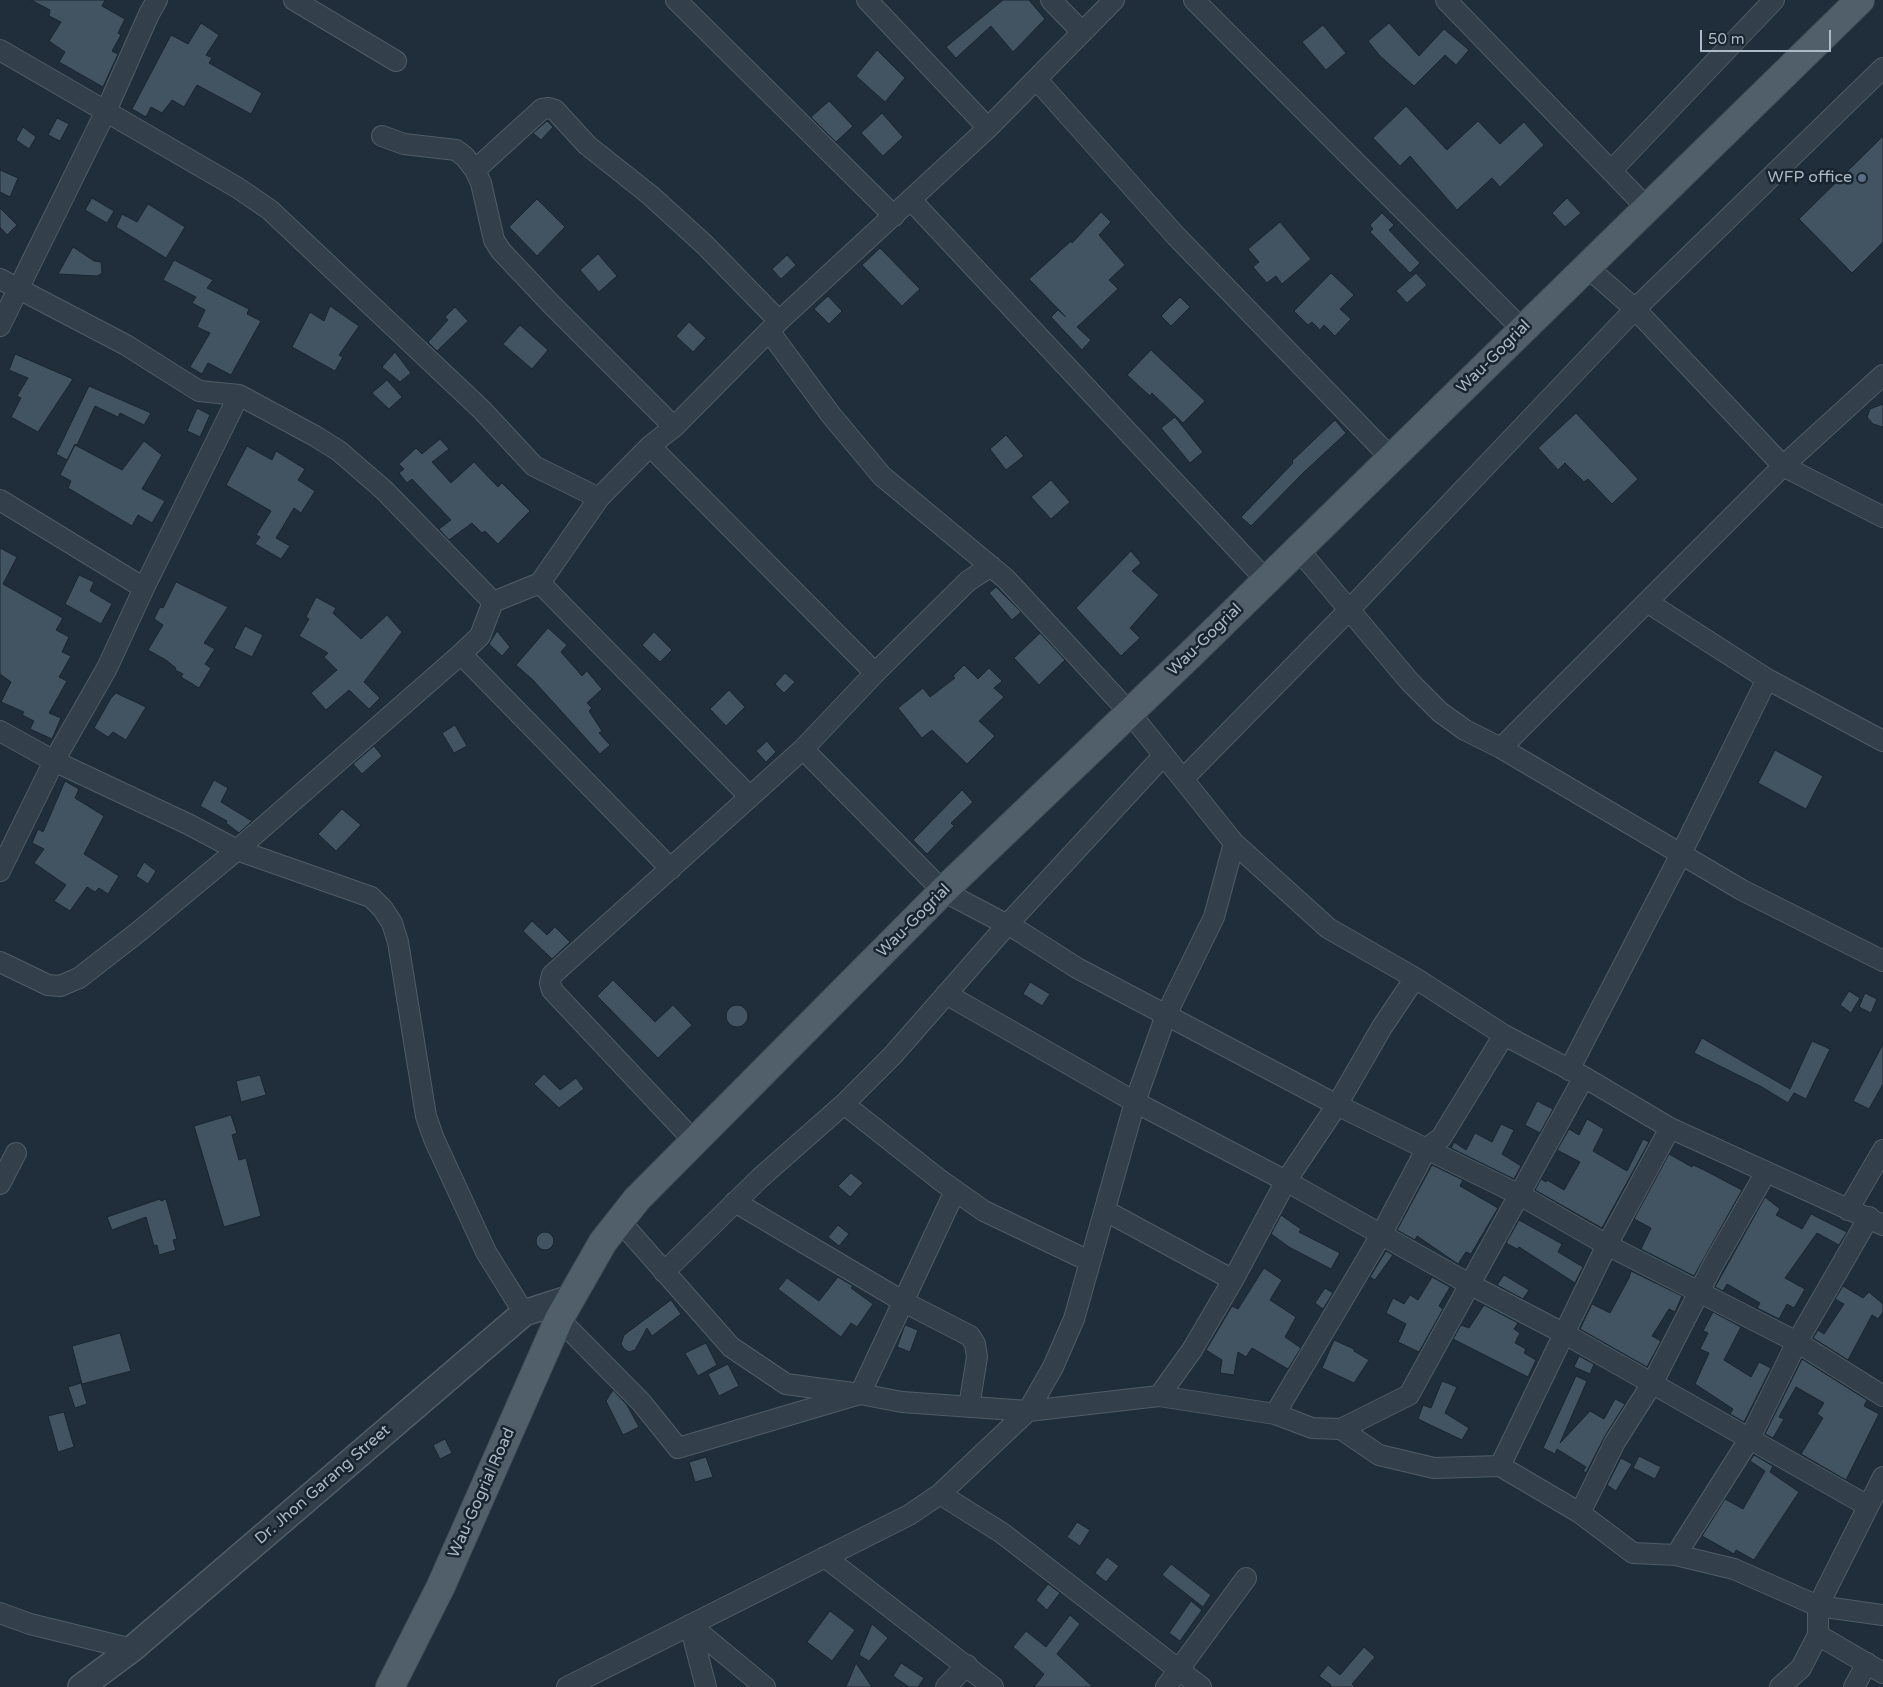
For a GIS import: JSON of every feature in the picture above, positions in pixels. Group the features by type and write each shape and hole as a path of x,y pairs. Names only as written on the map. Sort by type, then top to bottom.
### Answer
{"main road":[{"name":"Wau-Gogrial","path":"565,1308 603,1242 619,1220 663,1171 943,891 1130,713 1860,0"},
{"name":"Wau-Gogrial Road","path":"390,1687 441,1586 565,1308"}],"street":[{"path":"0,326 106,111 148,14 157,0"},
{"path":"294,0 396,61"},
{"path":"676,0 894,216"},
{"path":"867,0 988,128"},
{"path":"1051,0 1082,32"},
{"path":"0,962 48,985 60,986 79,978 238,850 480,636 493,602 540,583 599,498 650,446 674,428 774,326 988,128 1114,0"},
{"path":"1194,0 1522,329"},
{"path":"1446,0 1648,209"},
{"path":"1611,170 1774,0"},
{"path":"0,50 238,188 270,210 482,410 534,466 599,498"},
{"path":"1183,779 1349,610 1635,310 1883,68"},
{"path":"1037,80 1182,242 1391,458"},
{"path":"475,170 542,109 550,108 555,110 587,145 650,195 705,244 774,326 831,415 882,476 992,566 1130,713 1234,844 1328,928 1415,978 1504,1035 1577,1074 1670,1128 1876,1221 1797,1342 1750,1438 1676,1555"},
{"path":"382,136 404,144 456,150 465,157 475,170 481,183 494,240 501,251 674,428"},
{"path":"911,200 1266,580"},
{"path":"1587,267 1635,310 1783,466 1883,517"},
{"path":"0,279 126,345 199,391 239,395 339,451 384,490 493,602"},
{"path":"1501,748 1783,466 1883,375"},
{"path":"0,871 54,761 107,668 144,588 239,395"},
{"path":"650,446 875,673"},
{"path":"0,500 144,588"},
{"path":"1298,548 1410,682 1440,712 1465,730 1501,748 1742,890 1883,961"},
{"path":"694,1141 552,990 550,983 552,975 803,749 875,673 968,582 992,566"},
{"path":"540,583 750,797"},
{"path":"1647,602 1767,679 1883,741"},
{"path":"461,654 671,869"},
{"path":"619,1220 731,1347 786,1384 902,1402 1028,1411 1159,1396 1275,1414 1312,1428 1341,1429 1409,1395 1520,1195 1680,854 1767,679"},
{"path":"0,731 54,761 190,825 238,850 371,897 384,909 392,923 398,942 426,1116 434,1139 486,1252 524,1313"},
{"path":"803,749 943,891 1006,925 1077,968 1337,1105 1520,1195 1607,1245 1797,1342 1883,1396"},
{"path":"664,1272 736,1202 844,1104 893,1056 1006,925 1163,756"},
{"path":"567,1687 909,1516 940,1494 1028,1411 1053,1367 1074,1319 1135,1102 1166,1015 1214,916 1234,844"},
{"path":"1159,1396 1192,1350 1233,1280 1286,1181 1337,1105 1382,1027 1415,978"},
{"path":"946,994 1135,1102 1286,1181 1470,1285 1652,1382 1868,1506"},
{"path":"1275,1414 1381,1235 1427,1148 1441,1138 1504,1035"},
{"path":"844,1104 955,1191 984,1211 1089,1261"},
{"path":"1500,1466 1607,1245 1670,1128"},
{"path":"1848,1210 1883,1150"},
{"path":"0,1184 16,1153"},
{"path":"1580,1513 1615,1442 1652,1382 1766,1172"},
{"path":"565,1308 678,1448 860,1394 955,1191"},
{"path":"736,1202 904,1302 970,1336 975,1344 977,1357 970,1407"},
{"path":"1106,1210 1233,1280"},
{"name":"Dr. Jhon Garang Street","path":"81,1687 132,1649 524,1313 565,1308"},
{"path":"1341,1429 1379,1455 1434,1468 1500,1466 1580,1513 1634,1553 1676,1555 1734,1569 1818,1606 1883,1615"},
{"path":"1780,1687 1801,1668 1818,1635 1818,1606 1883,1477"},
{"path":"940,1494 1002,1533 1201,1687"},
{"path":"826,1557 993,1687"},
{"path":"1166,1687 1246,1578"},
{"path":"0,1613 30,1624 132,1649"},
{"path":"690,1625 706,1687"},
{"path":"690,1625 765,1687"},
{"path":"1818,1635 1875,1668 1854,1687"},
{"path":"946,1687 967,1665"}],"building":[{"path":"31,0 105,0 102,6 125,19 118,33 121,35 112,51 118,54 103,87 59,62 65,52 49,41 61,22 49,16 50,10"},
{"path":"1003,0 1029,0 1045,19 1013,52 991,26 956,58 946,47"},
{"path":"201,23 219,35 206,55 212,58 209,63 262,93 251,114 197,85 184,107 172,100 162,113 151,107 146,117 132,109 171,35 188,44"},
{"path":"1389,23 1419,56 1444,29 1469,50 1456,65 1445,55 1414,86 1380,56 1368,41"},
{"path":"1323,25 1346,53 1326,70 1302,42"},
{"path":"877,50 905,78 885,102 856,76"},
{"path":"829,101 853,126 836,142 811,117"},
{"path":"1406,106 1447,150 1478,121 1500,144 1524,122 1544,145 1500,187 1492,178 1457,210 1410,156 1400,166 1373,138"},
{"path":"882,113 903,137 883,156 861,133"},
{"path":"57,118 69,124 60,141 48,135"},
{"path":"547,121 553,127 541,140 533,133"},
{"path":"23,127 36,137 29,149 16,140"},
{"name":"WFP office","path":"1883,136 1883,242 1852,273 1799,219"},
{"path":"0,170 18,178 10,197 0,192"},
{"path":"92,198 114,211 107,223 85,210"},
{"path":"1567,198 1581,213 1565,227 1552,213"},
{"path":"537,199 565,227 537,256 509,227"},
{"path":"148,204 185,227 166,258 116,227 122,214 137,222"},
{"path":"0,208 17,225 7,235 0,227"},
{"path":"1101,212 1111,222 1099,235 1125,265 1109,280 1118,289 1077,327 1091,340 1082,350 1051,317 1058,310 1066,317 1029,279 1071,241 1072,243"},
{"path":"1382,213 1394,225 1389,230 1420,263 1410,273 1370,232 1373,229 1370,225"},
{"path":"1280,222 1311,259 1282,284 1276,276 1267,283 1253,267 1259,262 1248,249"},
{"path":"73,247 94,261 101,262 102,273 97,276 58,274"},
{"path":"880,248 920,289 902,306 862,265"},
{"path":"598,254 617,276 599,292 580,270"},
{"path":"787,255 796,265 781,279 772,269"},
{"path":"174,260 213,280 207,288 249,309 247,314 261,321 231,375 208,363 202,374 190,367 210,333 197,327 205,310 192,303 196,297 163,280"},
{"path":"1331,273 1354,295 1340,309 1351,319 1335,336 1324,325 1320,330 1312,322 1308,325 1294,311"},
{"path":"1416,273 1427,285 1407,303 1396,291"},
{"path":"828,296 842,311 829,324 814,309"},
{"path":"1180,297 1190,307 1171,326 1161,316"},
{"path":"330,306 359,326 339,355 343,357 335,371 292,347 310,312 324,321"},
{"path":"455,307 468,321 437,351 428,342 448,320 445,317"},
{"path":"689,322 706,338 693,352 676,336"},
{"path":"520,325 548,350 532,369 503,344"},
{"path":"1151,350 1205,401 1183,423 1152,393 1150,396 1127,375"},
{"path":"395,352 411,373 400,382 382,367"},
{"path":"15,354 73,379 38,432 11,417 21,398 17,396 28,378 9,370"},
{"path":"387,380 402,397 389,409 372,393"},
{"path":"89,386 151,413 144,425 120,413 118,417 95,406 77,445 75,444 67,460 56,454"},
{"path":"1883,404 1883,427 1873,424 1867,417 1870,409"},
{"path":"197,408 210,415 200,437 187,431"},
{"path":"1576,413 1638,479 1612,504 1588,479 1584,482 1565,463 1558,470 1538,448"},
{"path":"1175,417 1203,452 1190,463 1161,428"},
{"path":"1335,420 1346,433 1251,526 1241,517 1293,463 1292,461"},
{"path":"1006,435 1024,456 1006,470 990,449"},
{"path":"440,439 449,449 432,462 451,483 474,462 498,487 502,483 530,511 498,544 485,531 482,533 472,523 449,540 439,529 451,520 412,479 407,483 399,473 404,469 399,464 416,448 422,454"},
{"path":"144,441 162,455 142,489 165,501 152,523 138,515 132,526 68,488 71,481 60,475 75,445 122,470"},
{"path":"247,446 272,460 276,451 305,469 298,480 315,491 301,513 294,508 276,538 290,546 281,559 255,544 260,537 256,535 271,511 226,485"},
{"path":"1051,480 1070,502 1051,519 1031,497"},
{"path":"0,548 17,557 3,584 63,618 56,630 69,637 62,652 71,656 59,677 67,681 49,713 61,718 52,739 30,729 34,721 22,715 24,712 1,702 11,682 0,674"},
{"path":"1131,551 1141,563 1132,571 1159,595 1130,628 1140,638 1121,656 1076,608"},
{"path":"79,575 94,582 90,591 112,604 101,624 65,604"},
{"path":"176,582 228,607 204,643 215,649 205,664 211,668 199,688 181,677 183,674 175,670 176,668 166,660 148,650 163,625 154,619 160,607 163,608"},
{"path":"996,587 1021,612 1012,620 989,593"},
{"path":"316,597 336,608 333,613 361,639 387,615 402,632 364,682 380,698 369,709 349,690 326,710 311,693 337,670 324,657 328,653 299,636 309,619 306,617"},
{"path":"245,626 263,635 252,657 234,648"},
{"path":"548,628 567,645 561,652 582,676 587,671 602,689 587,703 592,708 589,711 602,731 599,733 610,745 600,754 533,680 516,665"},
{"path":"497,631 510,647 502,656 489,644"},
{"path":"654,632 672,650 660,662 642,645"},
{"path":"1040,633 1065,660 1039,685 1014,658"},
{"path":"964,665 978,679 989,668 1002,681 994,688 1004,697 979,721 995,736 967,764 932,730 922,738 898,708 923,688 930,697 955,678 953,676"},
{"path":"785,673 795,682 784,693 775,684"},
{"path":"729,690 745,707 726,726 710,709"},
{"path":"116,693 146,707 126,740 113,732 108,737 94,728 111,698"},
{"path":"455,725 467,746 454,753 442,733"},
{"path":"767,741 776,752 766,762 756,751"},
{"path":"374,746 382,756 362,774 353,764"},
{"path":"1775,750 1823,776 1806,809 1758,783"},
{"path":"214,780 228,788 221,802 252,821 239,833 226,823 227,821 200,806"},
{"path":"65,781 79,789 75,798 104,816 84,854 119,876 108,894 99,888 95,892 87,887 70,911 54,901 66,885 34,863 44,849 32,843 38,829 43,832"},
{"path":"962,790 973,802 951,823 954,826 927,854 913,840"},
{"path":"342,809 361,825 336,851 318,834"},
{"path":"144,862 156,871 148,884 136,876"},
{"path":"532,921 547,935 555,927 570,942 552,959 523,931"},
{"path":"613,980 655,1022 673,1005 692,1025 658,1058 597,996"},
{"path":"1030,982 1050,994 1042,1006 1023,994"},
{"path":"1849,991 1860,998 1851,1013 1840,1005"},
{"path":"1865,993 1877,999 1871,1013 1859,1007"},
{"path":"737,1005 745,1008 748,1016 745,1024 737,1027 729,1024 726,1016 729,1008"},
{"path":"1702,1038 1790,1089 1812,1041 1830,1049 1806,1099 1794,1093 1788,1103 1762,1087 1694,1053"},
{"path":"1883,1044 1883,1084 1869,1109 1853,1101"},
{"path":"544,1074 560,1090 576,1078 584,1089 559,1108 534,1084"},
{"path":"260,1075 266,1095 241,1102 236,1081"},
{"path":"1537,1101 1553,1109 1540,1133 1525,1125"},
{"path":"231,1115 237,1133 232,1135 239,1160 246,1158 261,1216 224,1227 194,1126"},
{"path":"1587,1119 1604,1129 1593,1151 1627,1171 1643,1139 1649,1142 1602,1228 1535,1190 1541,1179 1546,1182 1547,1180 1564,1190 1580,1162 1557,1150 1569,1129 1579,1135"},
{"path":"1501,1124 1514,1130 1502,1154 1521,1166 1514,1179 1451,1148 1454,1142 1466,1150 1475,1133 1492,1142"},
{"path":"1669,1154 1742,1190 1694,1276 1641,1249 1651,1228 1634,1219"},
{"path":"1432,1165 1463,1180 1460,1186 1498,1208 1471,1254 1466,1252 1458,1264 1417,1236 1415,1240 1397,1230"},
{"path":"851,1173 863,1183 850,1197 838,1186"},
{"path":"1765,1197 1780,1209 1776,1215 1802,1229 1811,1214 1847,1232 1839,1245 1817,1233 1785,1278 1805,1289 1794,1308 1787,1304 1779,1319 1757,1308 1760,1303 1727,1284 1723,1291 1715,1287"},
{"path":"160,1199 161,1201 166,1199 177,1239 173,1240 176,1250 159,1255 157,1245 154,1246 146,1217 112,1230 107,1217"},
{"path":"1281,1215 1301,1229 1299,1232 1340,1253 1331,1269 1289,1247 1271,1234"},
{"path":"1519,1220 1562,1244 1558,1252 1583,1267 1575,1283 1519,1247 1517,1249 1506,1243"},
{"path":"838,1225 849,1234 839,1246 828,1237"},
{"path":"545,1232 553,1237 554,1241 549,1249 545,1250 537,1245 536,1241 541,1233"},
{"path":"1386,1251 1393,1255 1375,1280 1370,1277"},
{"path":"1264,1268 1282,1280 1270,1300 1296,1317 1285,1337 1301,1348 1288,1369 1252,1348 1246,1357 1238,1352 1234,1375 1220,1373 1222,1360 1206,1350 1232,1306 1238,1309"},
{"path":"1631,1271 1682,1296 1675,1312 1669,1309 1652,1336 1661,1341 1647,1367 1580,1329 1592,1304 1610,1313"},
{"path":"1504,1275 1529,1290 1523,1299 1497,1285"},
{"path":"838,1277 853,1286 851,1288 873,1304 857,1327 851,1323 841,1337 778,1289 787,1278 819,1301"},
{"path":"1432,1277 1450,1287 1439,1306 1443,1309 1419,1352 1398,1342 1406,1324 1386,1313 1393,1298 1404,1304 1410,1295 1418,1300"},
{"path":"1843,1286 1863,1298 1869,1292 1883,1304 1883,1312 1878,1319 1872,1315 1848,1360 1813,1338 1818,1330 1824,1334 1844,1304 1835,1299"},
{"path":"1325,1288 1333,1293 1323,1309 1315,1303"},
{"path":"671,1300 681,1314 652,1336 647,1328 635,1350 629,1352 624,1349 621,1344 624,1335"},
{"path":"1484,1305 1518,1323 1514,1329 1520,1333 1515,1343 1526,1349 1524,1353 1536,1360 1528,1377 1453,1339 1461,1325 1469,1328"},
{"path":"1713,1312 1741,1327 1724,1360 1751,1377 1759,1362 1771,1368 1744,1422 1730,1414 1733,1409 1695,1384 1709,1353 1700,1349 1708,1333 1703,1331"},
{"path":"905,1325 918,1330 910,1352 897,1347"},
{"path":"120,1333 131,1371 82,1384 72,1346"},
{"path":"1334,1340 1354,1349 1354,1351 1369,1360 1354,1383 1322,1368"},
{"path":"706,1343 717,1365 698,1376 685,1353"},
{"path":"1579,1356 1594,1364 1590,1374 1574,1367"},
{"path":"1802,1359 1867,1400 1864,1406 1879,1414 1846,1480 1801,1454 1823,1418 1817,1414 1824,1403 1796,1387 1779,1417 1784,1419 1773,1438 1765,1434"},
{"path":"728,1364 739,1386 719,1396 708,1374"},
{"path":"1576,1376 1587,1381 1560,1443 1590,1411 1604,1419 1615,1399 1625,1404 1605,1436 1586,1473 1583,1471 1586,1467 1557,1449 1555,1454 1543,1448"},
{"path":"1442,1381 1457,1387 1445,1413 1469,1428 1462,1440 1418,1419 1423,1405 1431,1408"},
{"path":"81,1383 87,1404 75,1408 68,1387"},
{"path":"613,1390 627,1405 639,1427 623,1435 606,1401"},
{"path":"64,1412 74,1447 58,1452 48,1416"},
{"path":"445,1439 452,1453 440,1459 433,1445"},
{"path":"1754,1455 1773,1466 1770,1472 1799,1492 1754,1560 1736,1550 1734,1554 1702,1536 1725,1499 1743,1509 1765,1471 1750,1461"},
{"path":"1639,1456 1661,1467 1655,1479 1633,1468"},
{"path":"706,1457 713,1477 695,1482 689,1462"},
{"path":"1621,1458 1632,1464 1616,1491 1607,1485"},
{"path":"1077,1522 1090,1530 1080,1546 1067,1537"},
{"path":"1107,1557 1119,1566 1106,1582 1095,1573"},
{"path":"1171,1564 1211,1595 1203,1607 1162,1575"},
{"path":"1048,1584 1060,1593 1047,1610 1036,1600"},
{"path":"1191,1601 1202,1610 1180,1641 1169,1633"},
{"path":"830,1611 855,1630 832,1661 807,1642"},
{"path":"1070,1615 1080,1624 1057,1654 1093,1687 1034,1687 1044,1674 1013,1647 1026,1631 1046,1647"},
{"path":"872,1624 888,1638 869,1661 859,1655"},
{"path":"1364,1647 1375,1657 1352,1684 1356,1687 1330,1687 1331,1685 1319,1676 1328,1665 1340,1675"},
{"path":"856,1663 872,1687 846,1687"},
{"path":"901,1663 924,1678 918,1687 909,1687 893,1676"}],"place":[{"name":"WFP office","path":"1862,178"}]}
